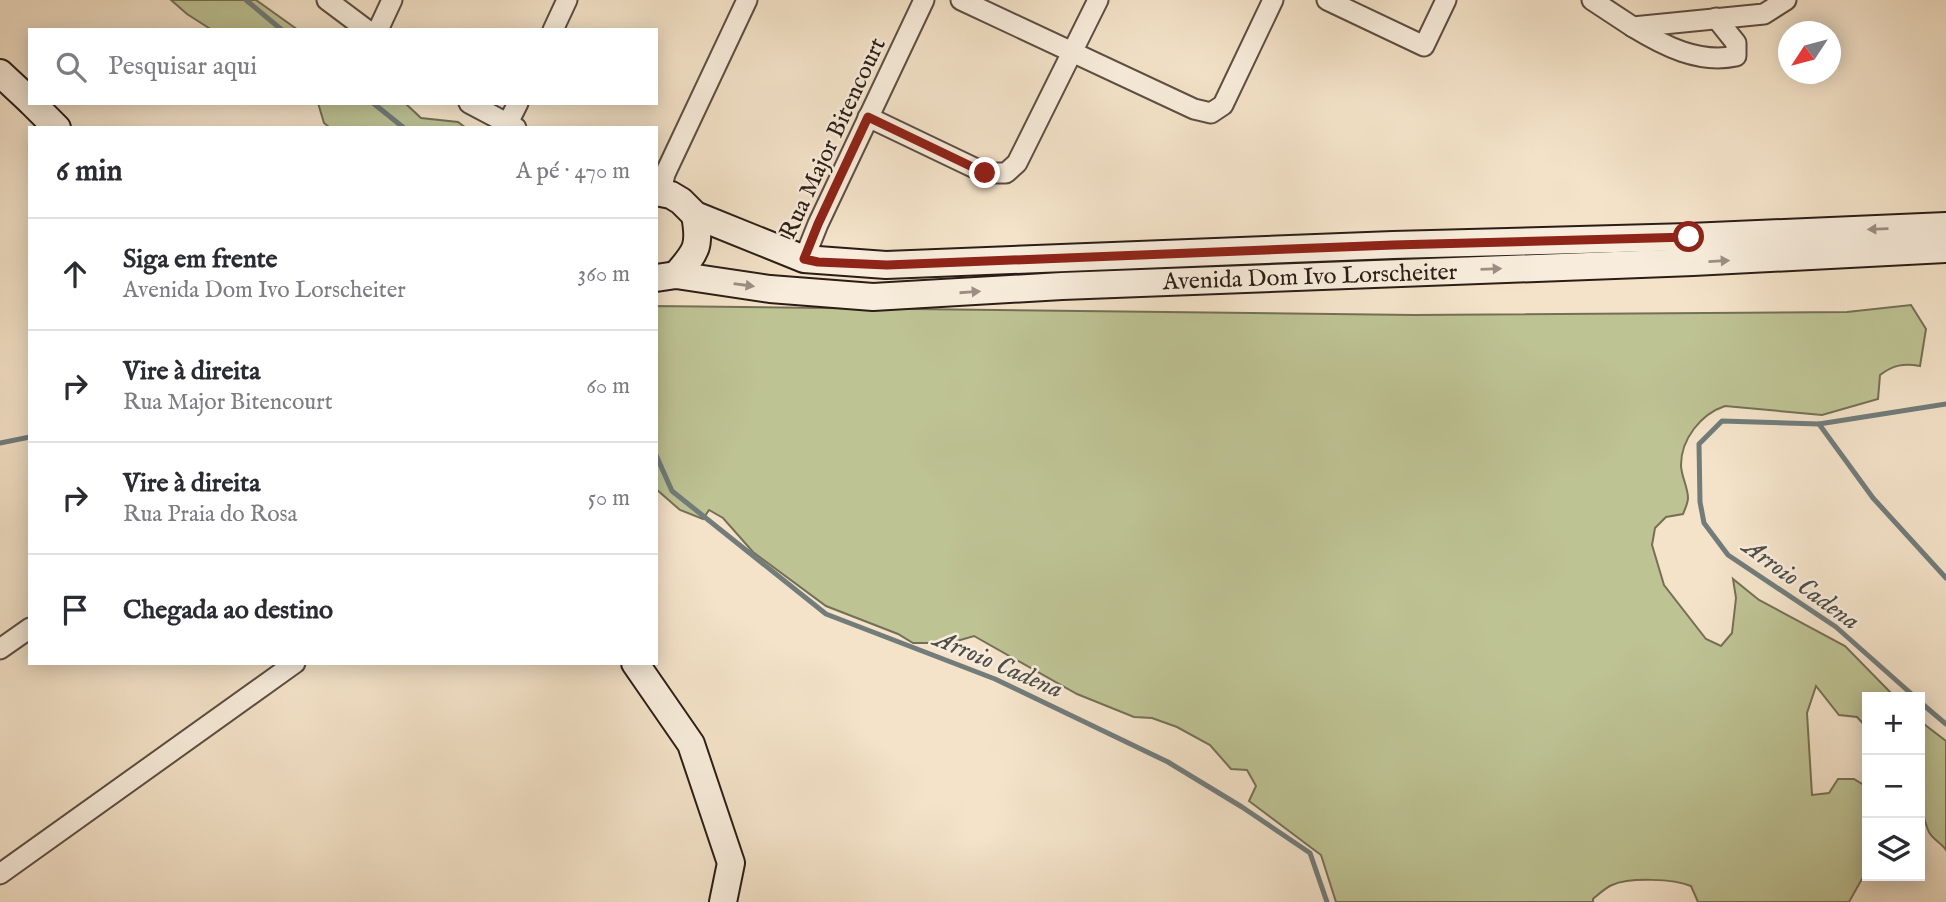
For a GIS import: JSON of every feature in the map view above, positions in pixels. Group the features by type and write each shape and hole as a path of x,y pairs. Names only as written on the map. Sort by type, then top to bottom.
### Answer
{"main road":[{"path":"0,73 28,99"},
{"path":"34,105 55,126"},
{"name":"Avenida Dom Ivo Lorscheiter","path":"659,192 681,201 695,215 804,259 887,265 1946,226"},
{"name":"Avenida Dom Ivo Lorscheiter","path":"666,276 690,261 695,251 698,240 695,215"},
{"name":"Avenida Dom Ivo Lorscheiter","path":"666,276 770,289 873,297 1062,286 1693,262 1946,249"},
{"path":"636,665 691,744 731,863 723,902"}],"street":[{"path":"327,0 364,28"},
{"path":"379,28 392,0"},
{"path":"553,28 567,0"},
{"path":"659,192 747,0"},
{"name":"Rua Major Bitencourt","path":"804,259 924,0"},
{"path":"961,0 1194,109 1211,113 1223,105 1273,0"},
{"path":"868,117 985,173 1006,173 1017,163 1098,0"},
{"path":"1327,0 1424,46 1446,0"},
{"path":"1633,27 1764,14 1786,0"},
{"path":"1598,1 1660,44 1708,58 1725,59 1736,56 1736,43 1716,18"},
{"path":"473,105 512,125 517,105"},
{"path":"0,649 28,629"},
{"path":"0,874 292,665"}],"green space":[{"path":"171,0 256,0 295,28 209,28"},
{"path":"319,105 407,105 421,118 458,122 463,126 328,126 324,123"},
{"path":"1911,305 1926,329 1920,366 1899,366 1880,375 1878,399 1822,415 1725,406 1701,421 1689,437 1682,455 1681,469 1688,498 1683,514 1666,517 1655,528 1652,545 1664,585 1706,639 1721,646 1732,633 1736,598 1733,579 1759,600 1845,646 1890,692 1862,692 1862,722 1857,717 1839,715 1816,686 1807,713 1812,795 1829,793 1838,779 1854,779 1862,784 1862,879 1849,902 1698,902 1691,886 1652,880 1620,882 1604,889 1593,902 1336,902 1321,855 1249,801 1256,786 1247,770 1231,769 1210,745 1177,727 1152,718 1134,717 1077,694 974,636 950,643 913,643 898,634 826,606 753,552 723,518 709,510 703,519 680,510 658,491 658,306 1414,315 1847,312"},
{"path":"1925,725 1946,741 1946,850 1929,833 1925,820"}],"waterway":[{"name":"Arroio Cadena","path":"246,0 280,28"},
{"name":"Arroio Cadena","path":"375,105 402,126"},
{"name":"Arroio Cadena","path":"1909,692 1836,627 1728,555 1704,523 1700,502 1699,444 1722,421 1819,424 1946,404"},
{"path":"1819,424 1873,498 1946,578"},
{"path":"0,443 28,437"},
{"name":"Arroio Cadena","path":"658,460 672,491 826,614 995,679 1168,762 1310,853 1327,902"},
{"name":"Arroio Cadena","path":"1925,706 1946,724"}],"route":[{"path":"985,173 868,117 804,259 887,265 1393,245 1689,237"}]}
